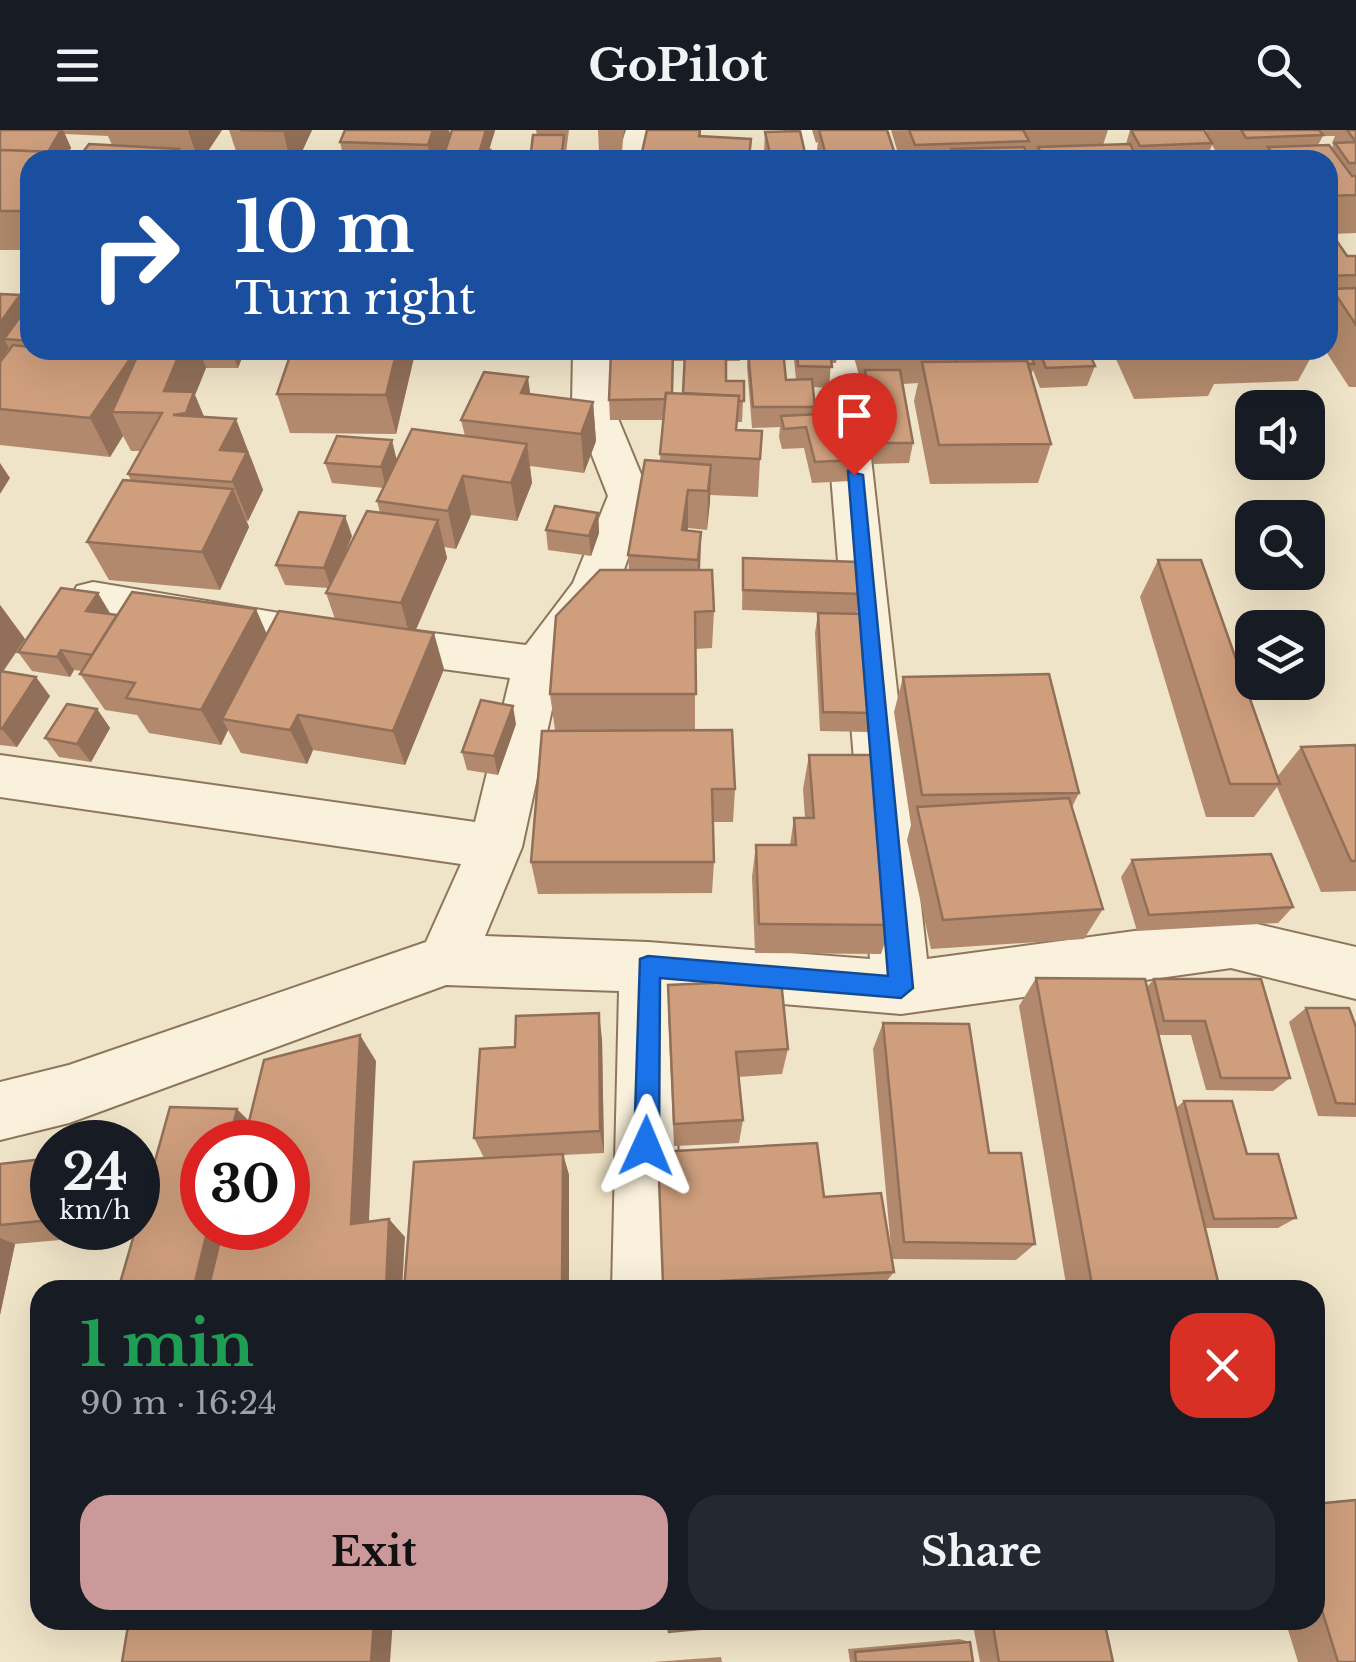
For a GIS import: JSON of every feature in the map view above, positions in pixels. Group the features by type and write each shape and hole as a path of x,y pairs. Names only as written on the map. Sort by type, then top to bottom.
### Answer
{"street":[{"path":"446,960 496,847 538,664 594,589 629,496 592,404 592,360"},
{"path":"841,360 901,988"},
{"path":"94,598 285,631 538,664"},
{"path":"0,776 496,847"},
{"path":"0,1111 69,1094 446,960 648,967 901,988 1232,943 1356,973"},
{"path":"645,1280 648,967"}],"building":[{"path":"0,130 61,130 49,150 0,150"},
{"path":"345,130 433,130 428,145 340,142"},
{"path":"452,130 486,130 480,150 445,150"},
{"path":"647,130 700,130 699,136 751,139 750,150 642,150"},
{"path":"819,130 887,130 894,150 825,150"},
{"path":"909,130 1023,130 1029,141 915,145"},
{"path":"1131,130 1204,130 1212,143 1140,146"},
{"path":"1241,130 1319,130 1323,135 1246,138"},
{"path":"800,131 804,150 769,150 765,132"},
{"path":"533,135 564,135 562,150 531,150"},
{"path":"1356,142 1356,163 1349,163 1335,143"},
{"path":"89,144 179,149 178,150 84,150"},
{"path":"1130,144 1133,150 1039,150 1038,147"},
{"path":"1329,145 1333,150 1270,150 1268,147"},
{"path":"1024,147 1025,150 951,150"},
{"path":"0,150 20,151 20,211 0,211"},
{"path":"1338,157 1356,176 1356,195 1338,196"},
{"path":"1338,243 1347,256 1356,256 1356,275 1338,276"},
{"path":"1356,288 1356,325 1338,298 1338,289"},
{"path":"0,294 20,295 0,323"},
{"path":"20,317 20,340 4,339"},
{"path":"13,345 20,346 20,360 129,360 90,418 0,409 0,362"},
{"path":"135,360 177,360 164,391 194,392 186,413 173,415 236,419 220,450 247,452 232,482 128,474 162,413 112,412"},
{"path":"289,360 395,360 386,395 277,394"},
{"path":"611,360 673,360 672,393 666,393 665,399 609,400"},
{"path":"685,360 726,360 726,381 744,381 744,401 738,401 739,396 683,393"},
{"path":"749,360 784,360 786,380 812,379 815,407 753,407"},
{"path":"798,360 831,360 832,367 798,366"},
{"path":"1033,360 1034,364 1027,361 957,362"},
{"path":"1043,360 1092,360 1095,366 1046,368"},
{"path":"1027,361 1051,444 939,445 922,362"},
{"path":"865,370 900,370 913,443 876,443"},
{"path":"484,372 528,377 521,393 593,402 581,434 461,420"},
{"path":"666,393 739,396 736,430 762,431 760,459 660,454"},
{"path":"841,413 853,460 815,462 806,427 784,429 781,416"},
{"path":"412,429 527,444 511,483 463,476 448,511 377,501"},
{"path":"337,436 392,440 381,467 325,463"},
{"path":"645,460 711,465 708,491 688,490 682,530 701,532 698,560 628,555"},
{"path":"123,480 233,489 202,552 87,542"},
{"path":"555,506 598,513 589,536 546,530"},
{"path":"367,511 438,520 401,603 326,593"},
{"path":"299,512 345,516 324,568 276,565"},
{"path":"743,558 859,562 861,594 743,590"},
{"path":"1158,560 1201,560 1235,656 1235,700 1250,700 1280,784 1230,784"},
{"path":"600,570 712,570 714,611 695,612 696,694 550,694 556,616"},
{"path":"61,588 98,593 86,611 117,615 92,655 61,650 57,657 18,652"},
{"path":"132,592 256,609 201,710 126,698 135,683 80,674"},
{"path":"279,611 434,633 393,731 298,715 290,730 222,719"},
{"path":"818,613 864,614 873,713 823,712"},
{"path":"0,671 36,677 2,729 0,729"},
{"path":"1049,674 1079,793 922,795 903,677"},
{"path":"481,700 513,706 494,756 462,752"},
{"path":"67,704 97,709 77,744 45,738"},
{"path":"732,730 735,789 712,789 714,862 531,862 542,731"},
{"path":"1356,745 1356,861 1351,861 1301,747"},
{"path":"809,755 871,755 891,925 759,924 756,845 796,845 794,818 814,818"},
{"path":"1069,798 1103,909 943,920 917,807"},
{"path":"1271,854 1293,907 1149,915 1132,860"},
{"path":"1036,978 1145,979 1218,1280 1091,1280"},
{"path":"1154,979 1261,979 1290,1078 1221,1078 1205,1021 1164,1021"},
{"path":"781,980 788,1049 736,1052 743,1120 674,1124 668,985"},
{"path":"1306,1008 1349,1008 1356,1027 1356,1104 1336,1103"},
{"path":"599,1013 600,1131 474,1138 480,1049 515,1047 516,1016"},
{"path":"883,1023 969,1024 989,1153 1021,1153 1035,1244 904,1242"},
{"path":"360,1035 351,1224 389,1219 386,1280 210,1280 218,1250 310,1250 310,1120 249,1120 264,1060"},
{"path":"1184,1101 1232,1101 1247,1154 1278,1154 1296,1218 1214,1219"},
{"path":"170,1107 237,1109 234,1120 180,1120 180,1250 203,1250 195,1280 121,1280 130,1250 160,1250 160,1143"},
{"path":"817,1143 824,1197 881,1193 894,1272 663,1280 658,1152"},
{"path":"563,1154 562,1280 405,1280 414,1162"},
{"path":"30,1161 30,1222 0,1225 0,1164"},
{"path":"1356,1500 1356,1662 1338,1662 1325,1620 1325,1503"},
{"path":"127,1630 373,1630 371,1662 122,1662"},
{"path":"994,1630 1106,1630 1113,1662 999,1662"},
{"path":"970,1642 973,1662 856,1662 855,1652"}],"route":[{"path":"646,1146 648,967 901,988 854,475"}]}
